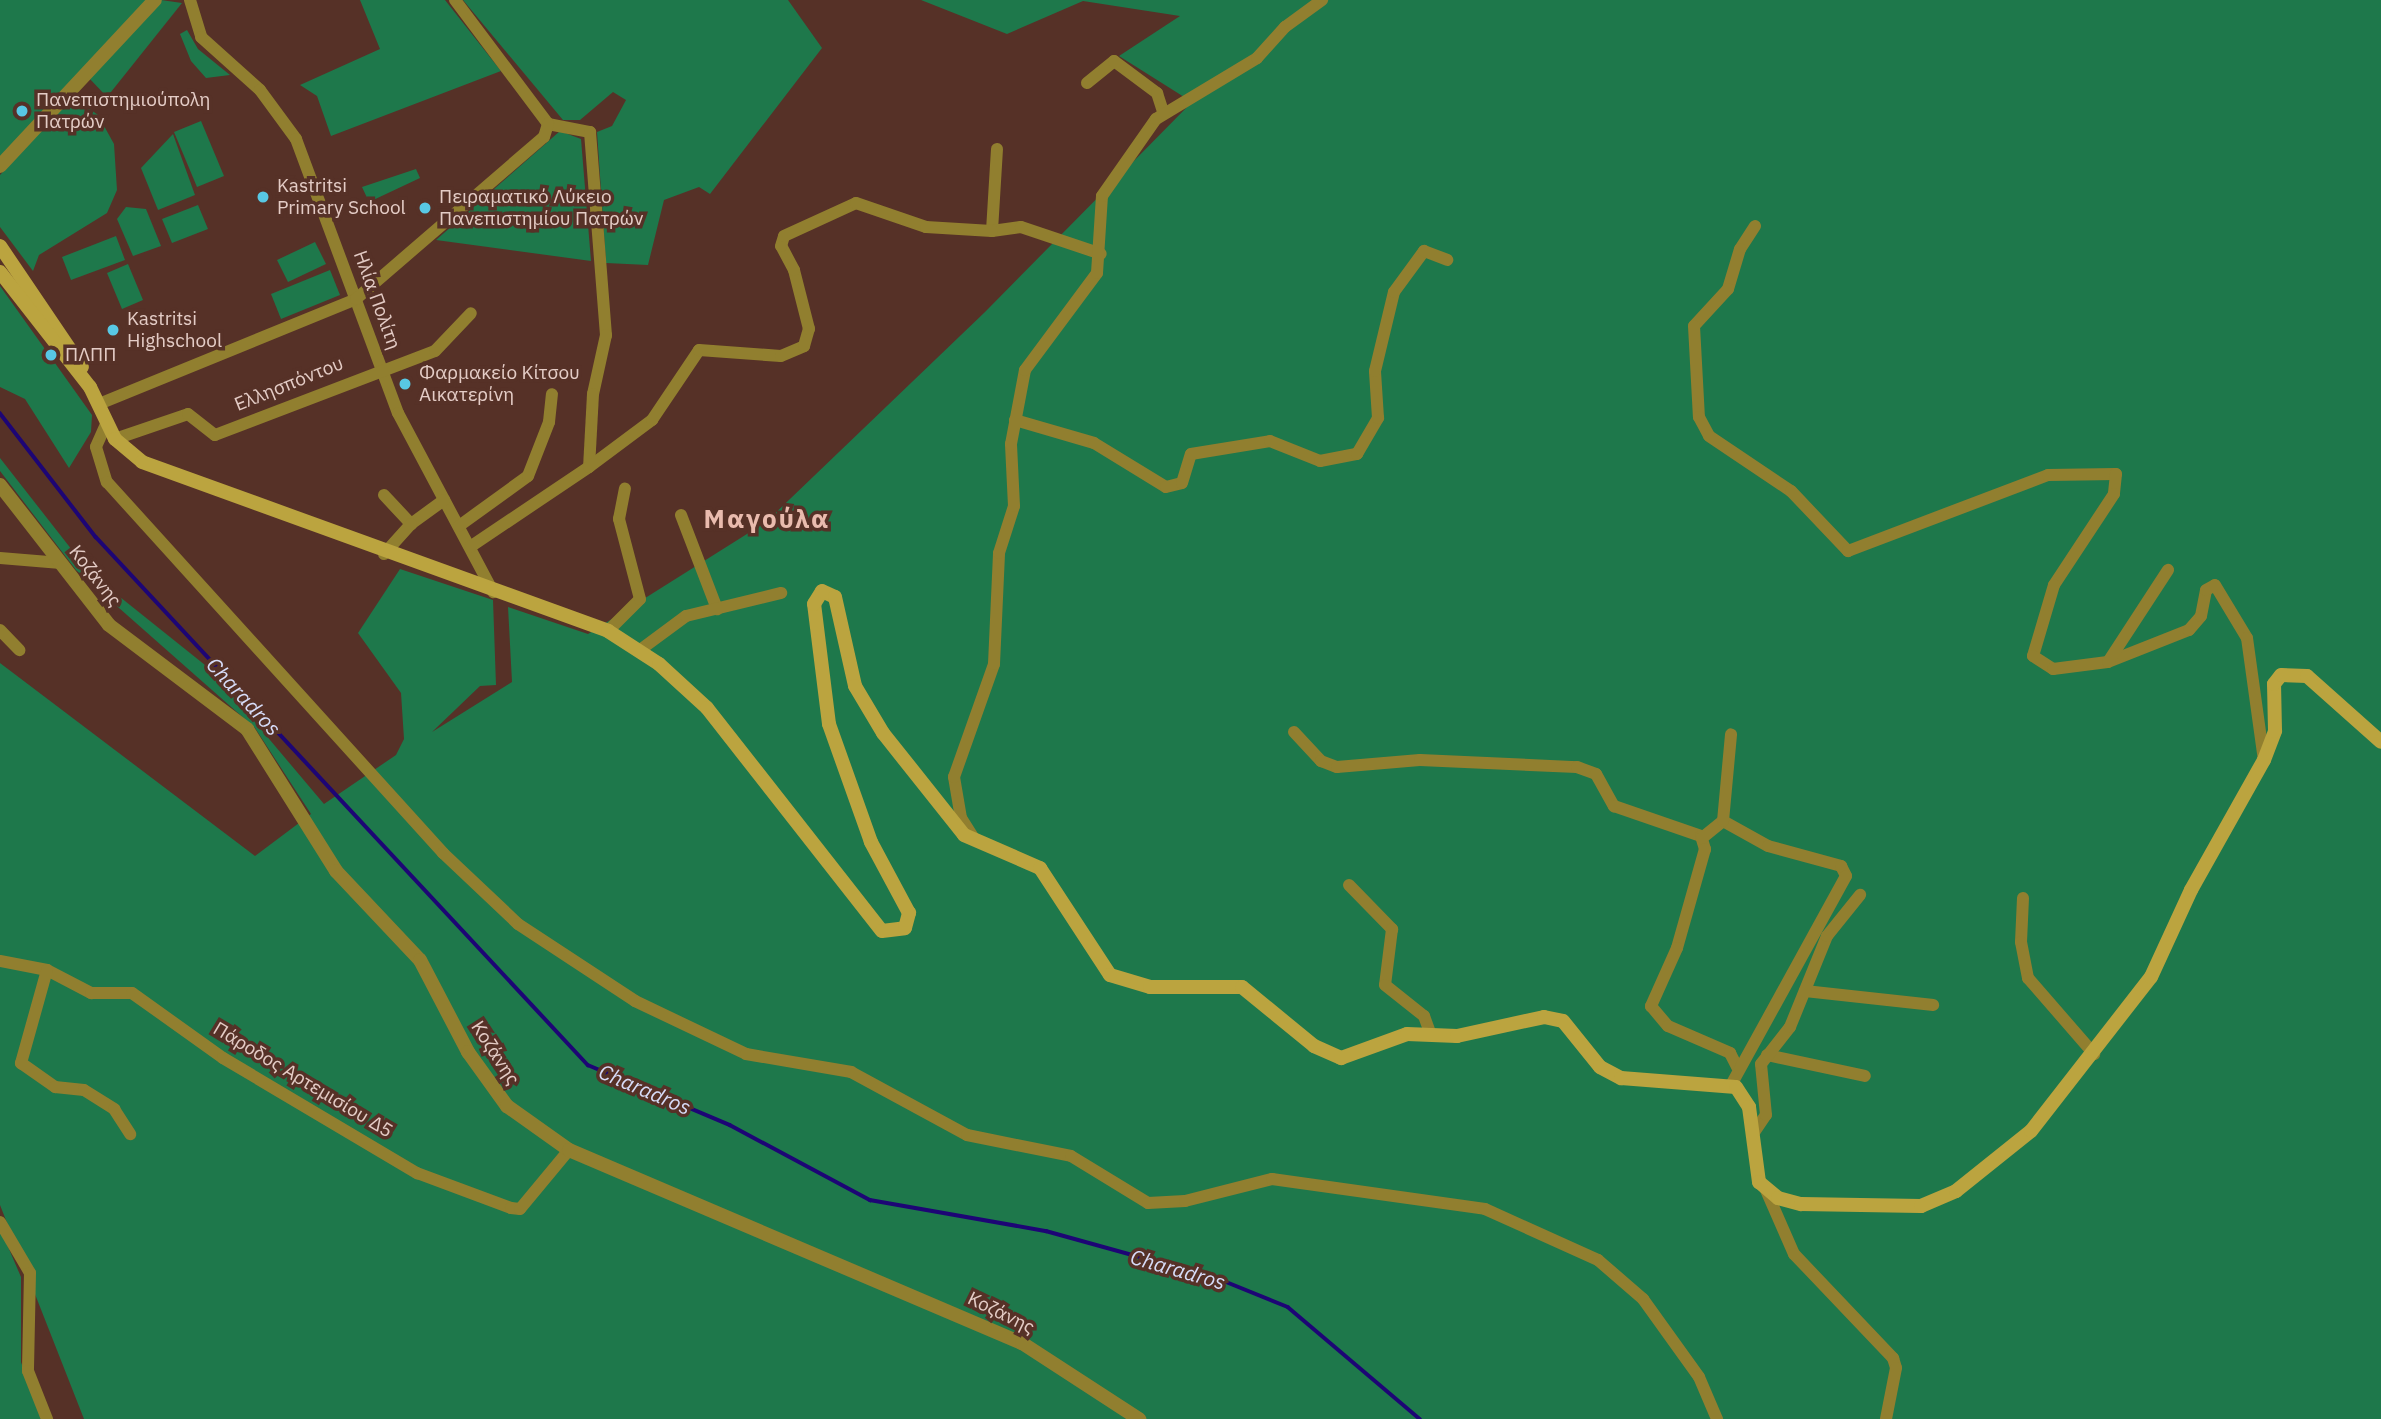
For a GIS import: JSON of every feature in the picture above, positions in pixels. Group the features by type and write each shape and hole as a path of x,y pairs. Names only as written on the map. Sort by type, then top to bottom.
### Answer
{"main road":[{"path":"0,246 65,335 115,439 158,469 384,554 607,631 640,650 707,708 882,932 899,931 910,921 907,906 871,842 829,724 814,598 833,593 855,686 869,711 951,821 975,841 1026,856 1040,867 1102,965 1121,981 1150,987 1242,987 1314,1046 1341,1058 1407,1034 1431,1035 1554,1018 1572,1028 1600,1067 1621,1078 1731,1085 1744,1095 1753,1134 1757,1172 1766,1191 1801,1204 1921,1206 1956,1191 2016,1145 2094,1054 2151,977 2191,890 2264,760 2275,731 2274,684 2287,673 2307,676 2381,742"},
{"path":"0,272 90,387"}],"street":[{"path":"0,166 155,0"},
{"name":"Ηλία Πολίτη","path":"190,0 201,37 260,90 296,139 381,369 444,500 493,592"},
{"path":"455,0 548,124 590,132 606,335 593,394 589,467"},
{"path":"975,841 961,818 954,777 994,664 999,553 1014,506 1015,420 1029,364 1085,293 1101,254 1106,188 1163,112 1258,58 1285,27 1322,0"},
{"path":"1087,83 1114,61 1157,93 1163,112"},
{"path":"99,404 356,299 544,137 548,124"},
{"path":"992,231 997,149"},
{"path":"470,547 589,467 652,420 699,350 781,356 804,346 808,329 794,270 781,246 784,236 856,203 926,227 992,231 1021,227 1101,254"},
{"path":"1755,226 1740,249 1728,289 1694,326 1699,417 1709,436 1791,491 1848,551 2048,475 2116,474 2114,494 2054,585 2032,650 2040,666 2053,669 2108,662 2189,630 2201,616 2206,590 2215,585 2247,638 2264,760"},
{"path":"1015,420 1094,443 1166,487 1182,482 1191,454 1270,441 1320,461 1357,454 1378,418 1375,371 1394,292 1424,251 1447,260"},
{"name":"Ελλησπόντου","path":"115,439 188,414 215,435 438,349 471,313"},
{"path":"459,526 528,476 549,422 552,394"},
{"path":"107,422 97,437 98,459 124,502 443,853 517,924 614,988 746,1054 851,1072 967,1135 1071,1156 1147,1203 1185,1201 1272,1179 1485,1209 1598,1260 1643,1299 1699,1377 1717,1419"},
{"name":"Κοζάνης","path":"0,485 109,625 247,729 336,871 420,960 497,1095 569,1150 990,1327 1139,1419"},
{"path":"607,631 640,599 619,519 625,489"},
{"path":"384,495 411,524"},
{"path":"384,554 411,524 444,500"},
{"path":"681,515 717,609"},
{"path":"0,558 61,563"},
{"path":"2108,662 2168,570"},
{"path":"640,650 686,616 781,593"},
{"path":"0,629 19,650"},
{"path":"1294,732 1321,761 1337,767 1420,760 1580,767 1597,776 1614,806 1702,838"},
{"path":"1702,838 1723,821 1731,734"},
{"path":"1723,821 1768,846 1840,866 1846,876 1780,1004 1737,1066 1731,1085"},
{"path":"1702,838 1705,849 1677,948 1651,1006 1668,1026 1730,1053 1737,1066"},
{"path":"1349,885 1392,929 1385,985 1424,1016 1431,1035"},
{"path":"1753,1134 1766,1115 1759,1073 1767,1055 1790,1027 1827,936 1860,895"},
{"path":"2023,898 2021,942 2028,978 2094,1054"},
{"name":"Πάροδος Αρτεμισίου Δ5","path":"0,961 47,970 91,993 132,993 223,1058 417,1173 511,1208 520,1209 569,1150"},
{"path":"47,970 21,1063 55,1087 84,1090 114,1110 130,1134"},
{"path":"1805,990 1933,1005"},
{"path":"1767,1055 1865,1076"},
{"path":"1766,1191 1794,1254 1893,1358 1890,1417"},
{"path":"0,1222 30,1273 28,1371 47,1419"}],"green space":[{"name":"Πανεπιστημιούπολη Πατρών","path":"0,0 147,0 0,158"},
{"path":"161,0 182,3 107,97 89,78"},
{"path":"360,0 445,0 501,71 331,136 317,96 300,85 380,49"},
{"path":"463,0 788,0 822,48 710,194 699,187 664,200 648,265 606,263 597,132 612,126 626,100 613,92 580,120 563,120"},
{"path":"921,0 2381,0 2381,1419 84,1419 0,1205 0,663 255,856 311,814 255,728 76,570 0,471 0,458 90,573 210,669 324,804 396,755 404,739 401,693 358,633 400,569 493,600 496,685 480,686 432,732 512,682 508,607 588,634 766,522 985,312 1192,102 1119,56 1180,16 1083,1 1007,34"},
{"path":"187,30 198,49 230,75 206,78 191,61 180,34"},
{"path":"72,96 98,115 114,144 117,190 107,213 39,255 33,271 0,227 0,175"},
{"path":"201,121 224,176 197,187 174,132"},
{"path":"560,131 581,139 591,261 436,240"},
{"path":"173,134 195,195 158,210 141,168"},
{"path":"416,169 420,178 369,202 362,187"},
{"path":"198,205 208,229 172,243 162,219"},
{"path":"126,207 146,209 161,246 133,256 117,219"},
{"path":"116,236 125,260 71,280 62,257"},
{"path":"315,242 326,264 288,282 277,260"},
{"path":"128,264 143,300 122,309 107,273"},
{"path":"330,270 340,295 281,319 271,294"},
{"path":"0,286 92,415 91,432 69,468 25,399 0,387"},
{"path":"0,1228 21,1277 21,1362 41,1419 0,1419"}],"waterway":[{"name":"Charadros","path":"0,413 96,537 588,1065 730,1125 870,1200 1046,1231 1219,1279 1288,1307 1420,1419"}],"place":[{"name":"Πανεπιστημιούπολη Πατρών","path":"22,111"},
{"name":"Kastritsi Primary School","path":"263,197"},
{"name":"Πειραματικό Λύκειο Πανεπιστημίου Πατρών","path":"425,208"},
{"name":"Kastritsi Highschool","path":"113,330"},
{"name":"ΠΛΠΠ","path":"51,355"},
{"name":"Φαρμακείο Κίτσου Αικατερίνη","path":"405,384"}],"district":[{"name":"Μαγούλα","path":"767,519"}]}
